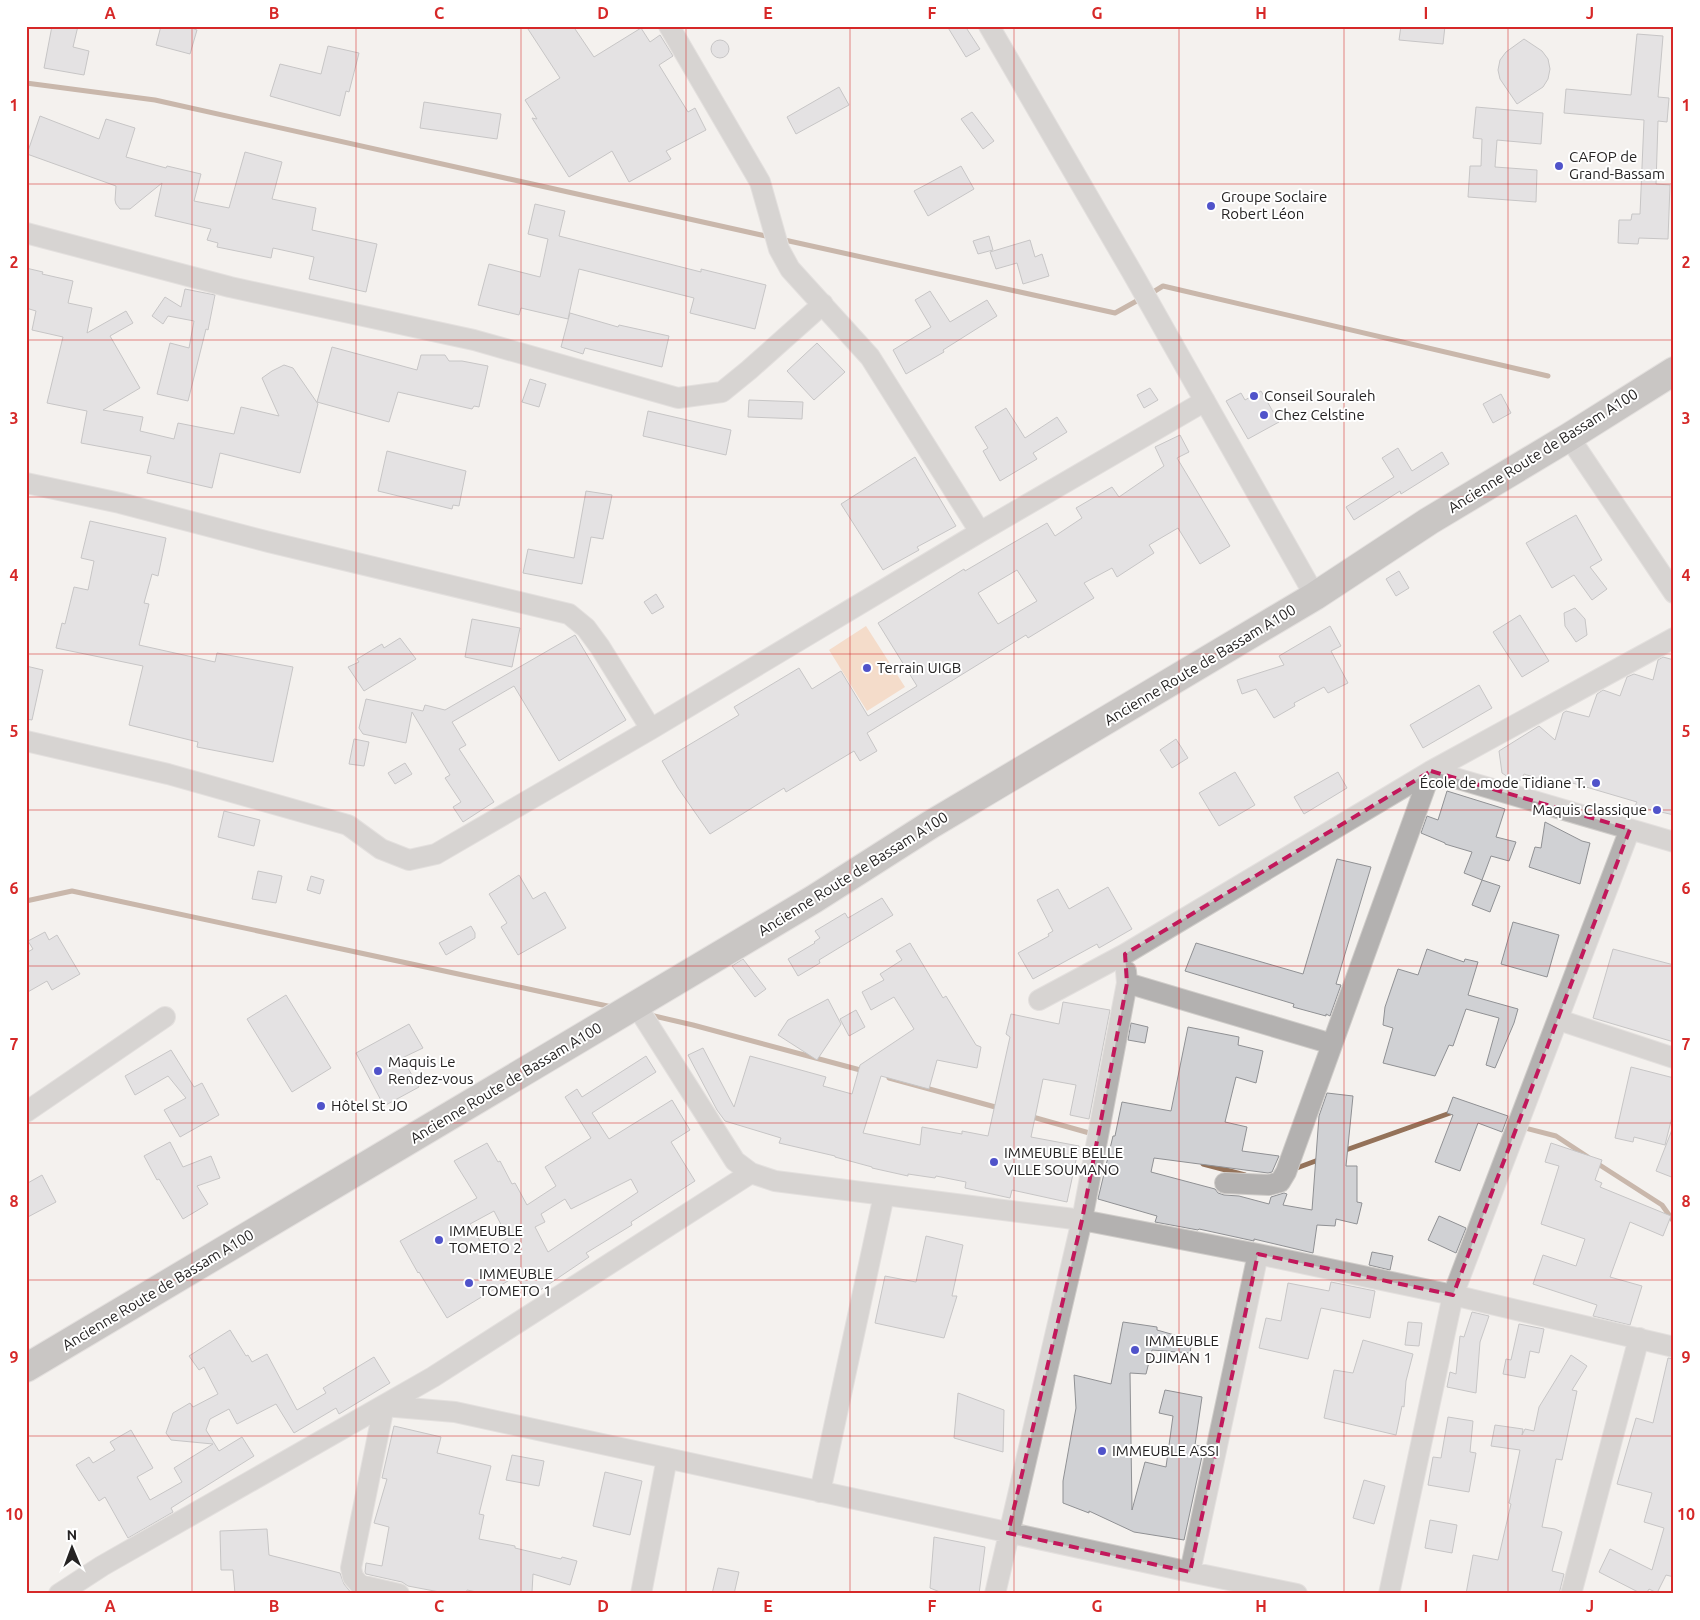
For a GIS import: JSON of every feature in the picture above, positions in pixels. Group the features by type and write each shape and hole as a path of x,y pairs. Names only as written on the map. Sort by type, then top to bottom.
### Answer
{"main road":[{"name":"Ancienne Route de Bassam A100","path":"26,1368 814,899 930,825 1316,596 1429,521 1674,371"}],"street":[{"path":"669,26 760,182 779,250 790,269 870,357 980,532"},
{"path":"989,26 1316,596"},
{"path":"26,233 230,287 474,340 678,398 722,392 750,370 823,304"},
{"path":"26,741 168,774 348,824 381,849 410,860 436,854 651,730 980,532 1205,401"},
{"path":"1569,437 1674,593"},
{"path":"26,483 120,503 278,545 569,614 586,628 600,647 651,730"},
{"path":"1039,1000 1125,954 1431,771 1674,638"},
{"path":"1431,771 1674,842"},
{"path":"1225,1183 1269,1185 1280,1182 1286,1172 1431,771"},
{"path":"1389,1594 1453,1295 1630,829"},
{"path":"995,1594 1082,1220 1127,983 1125,954"},
{"path":"1127,983 1332,1044"},
{"path":"636,1005 735,1160 751,1173 776,1181 1082,1220 1258,1254 1453,1295 1674,1347"},
{"path":"26,1112 165,1017"},
{"path":"1559,1020 1674,1058"},
{"path":"59,1594 102,1566 433,1377 751,1173"},
{"path":"820,1492 884,1195"},
{"path":"1190,1572 1258,1254"},
{"path":"1572,1594 1639,1338"},
{"path":"384,1406 455,1412 1297,1594"},
{"path":"384,1406 351,1568 353,1577 360,1585 399,1594"},
{"path":"640,1594 667,1458"}],"highlighted area":[{"path":"1431,771 1630,829 1453,1295 1258,1254 1190,1572 1008,1533 1082,1220 1127,983 1125,954"}],"shaded area":[{"name":"Terrain UIGB","path":"866,626 905,687 867,711 829,650"}],"building":[{"path":"52,26 78,26 73,47 89,51 84,75 44,68"},
{"path":"161,26 186,26 197,30 190,54 156,45"},
{"path":"526,26 573,26 594,57 641,28 650,42 660,35 673,56 659,65 688,112 695,108 706,130 666,151 671,159 629,182 612,151 569,177 532,118 537,119 525,100 560,78"},
{"path":"947,26 965,26 980,49 966,57"},
{"path":"1401,26 1445,26 1443,44 1399,40"},
{"path":"1637,34 1663,36 1658,97 1669,98 1667,122 1658,121 1656,184 1670,185 1668,239 1639,238 1638,244 1618,243 1619,220 1631,220 1632,214 1640,214 1644,120 1564,113 1566,89 1631,95"},
{"path":"1524,39 1542,51 1548,59 1550,69 1548,79 1543,87 1517,104 1500,79 1498,70 1500,60 1506,52"},
{"path":"716,40 724,40 729,45 727,56 716,58 711,53 711,45"},
{"path":"328,46 359,53 349,92 346,91 340,116 270,96 280,64 321,74"},
{"path":"839,87 849,105 796,134 787,117"},
{"path":"424,102 501,114 497,139 420,128"},
{"path":"1476,107 1543,113 1541,144 1497,140 1495,167 1537,170 1536,202 1468,197 1470,166 1481,166 1482,139 1473,138"},
{"path":"972,112 994,141 983,149 961,119"},
{"path":"40,116 99,139 106,119 135,128 126,157 166,168 167,166 201,174 194,201 229,208 245,152 282,162 272,199 316,208 312,230 377,244 366,292 309,279 314,257 273,248 271,258 217,247 218,243 207,240 211,229 155,216 162,183 130,209 120,209 115,200 116,186 27,154"},
{"path":"961,166 974,189 928,216 914,191"},
{"path":"535,204 565,211 559,236 701,272 701,269 766,285 755,329 690,313 694,298 579,269 568,319 521,308 519,315 478,305 489,264 540,277 548,239 528,234"},
{"path":"989,236 993,250 978,254 973,241"},
{"path":"1030,240 1035,257 1042,254 1049,276 1023,284 1017,263 996,269 990,252"},
{"path":"26,268 43,272 42,274 73,281 68,303 92,308 87,333 126,311 133,323 110,336 140,388 103,410 143,417 140,431 174,439 178,423 234,434 241,407 279,416 262,378 284,365 293,368 318,404 300,473 220,453 212,488 147,473 151,456 81,443 87,411 47,403 63,337 32,330 36,311 26,308"},
{"path":"185,289 215,295 208,330 206,329 188,401 157,394 170,343 189,348 194,321 168,316 163,324 152,316 165,297 181,307"},
{"path":"930,291 950,322 987,300 997,316 943,350 944,352 906,374 893,350 931,327 915,300"},
{"path":"570,313 618,327 619,325 669,336 662,367 585,348 583,354 561,347"},
{"path":"817,343 845,372 814,400 787,371"},
{"path":"332,347 417,370 421,355 445,355 449,361 462,361 488,366 479,407 474,406 472,409 398,392 389,422 317,402"},
{"path":"530,379 546,384 539,407 522,402"},
{"path":"1150,388 1158,400 1144,408 1137,395"},
{"path":"1261,391 1279,422 1248,439 1226,401 1241,393 1245,400"},
{"path":"1501,394 1511,413 1493,423 1483,404"},
{"path":"749,400 803,402 802,419 748,417"},
{"path":"1006,408 1025,438 1057,417 1067,432 1033,453 1037,459 1000,481 983,451 988,448 975,427"},
{"path":"648,411 731,430 726,455 643,436"},
{"path":"1180,435 1189,452 1177,458 1230,546 1200,564 1178,528 1149,545 1154,553 1117,577 1112,568 1084,583 1094,598 1028,638 1026,635 867,733 877,751 860,761 854,751 786,792 784,788 710,834 662,761 739,715 734,707 799,668 812,689 841,671 868,716 917,686 878,623 964,569 965,571 1047,523 1055,536 1082,518 1076,508 1112,487 1119,497 1164,466 1155,447","holes":["1017,570 1037,601 998,624 978,593"]},
{"path":"1398,448 1412,471 1442,452 1449,464 1401,494 1400,491 1354,520 1346,507 1394,477 1382,458"},
{"path":"387,451 466,471 459,506 453,505 452,509 378,491"},
{"path":"915,457 956,526 917,547 919,550 883,570 841,504"},
{"path":"586,491 612,495 603,539 591,537 582,584 523,573 528,549 574,558"},
{"path":"1576,515 1602,560 1590,567 1607,589 1592,600 1574,575 1552,588 1526,543"},
{"path":"90,521 166,538 158,576 152,574 144,603 149,604 139,645 215,662 217,653 293,667 273,762 197,747 198,742 129,725 143,666 56,648 62,623 65,624 74,587 88,590 94,561 81,558"},
{"path":"1399,571 1409,588 1396,596 1386,579"},
{"path":"656,594 664,607 652,614 644,602"},
{"path":"1575,608 1585,619 1587,635 1576,642 1565,626 1564,613"},
{"path":"1520,615 1549,661 1522,677 1493,632"},
{"path":"472,619 520,628 512,667 465,657"},
{"path":"1330,626 1341,646 1331,651 1348,683 1328,693 1324,687 1294,703 1295,706 1274,718 1256,689 1242,694 1237,680 1284,665 1279,656"},
{"path":"575,635 626,720 559,761 514,686 452,722 466,745 459,749 494,802 463,822 453,807 461,802 445,778 450,775 412,712 406,743 363,734 359,728 366,699 423,711 425,705 445,710"},
{"path":"400,638 416,659 364,691 348,667 359,662 357,659 382,644 384,648"},
{"path":"1663,657 1674,660 1674,815 1635,806 1637,802 1569,782 1568,788 1524,774 1521,780 1514,781 1502,773 1499,751 1539,726 1555,740 1563,713 1566,711 1589,717 1597,694 1603,690 1620,696 1627,677 1634,674 1653,680 1658,660"},
{"path":"26,666 43,670 32,720 26,719"},
{"path":"1479,685 1492,708 1423,748 1410,725"},
{"path":"354,739 369,742 364,766 349,764"},
{"path":"1176,739 1188,758 1172,768 1160,750"},
{"path":"405,763 412,774 395,784 388,773"},
{"path":"1235,772 1255,805 1219,826 1199,793"},
{"path":"1338,772 1347,788 1304,814 1294,797"},
{"path":"1447,791 1505,809 1496,837 1516,842 1509,861 1491,856 1482,880 1464,873 1472,852 1445,844 1421,833 1427,816 1438,820"},
{"path":"224,811 260,820 254,846 218,837"},
{"path":"1545,822 1582,841 1590,843 1580,884 1529,867 1535,847 1541,848"},
{"path":"1337,859 1371,867 1336,984 1341,985 1330,1016 1293,1007 1294,1004 1185,971 1196,943 1303,974"},
{"path":"258,871 282,876 276,903 252,899"},
{"path":"519,875 533,899 545,892 566,928 518,955 501,927 507,923 489,894"},
{"path":"311,876 324,880 320,894 307,890"},
{"path":"1482,880 1500,886 1490,912 1472,905"},
{"path":"1108,887 1132,929 1099,948 1097,944 1033,979 1018,953 1049,936 1048,934 1053,931 1037,900 1058,889 1069,909"},
{"path":"882,898 893,915 819,960 820,963 798,976 788,959 820,938 815,931 845,913 848,918"},
{"path":"1513,922 1559,935 1547,977 1501,964"},
{"path":"471,926 475,933 475,938 446,955 439,943"},
{"path":"45,932 49,940 57,935 80,974 52,990 47,981 26,993 26,953 33,949 28,941"},
{"path":"910,943 943,998 946,996 976,1045 981,1047 977,1068 937,1060 929,1089 881,1076 863,1133 920,1145 922,1127 962,1134 962,1131 988,1136 1010,1037 1006,1034 1011,1014 1059,1024 1063,1002 1110,1010 1089,1119 1070,1115 1076,1085 1043,1079 1031,1137 1079,1146 1067,1202 1012,1190 1010,1198 965,1188 966,1182 936,1176 935,1178 908,1174 908,1176 872,1168 835,1156 779,1143 781,1138 725,1121 717,1110 688,1055 703,1048 734,1107 750,1056 826,1077 823,1086 852,1094 860,1065 914,1029 894,997 871,1010 862,992 884,980 880,974 902,960 896,951"},
{"path":"1427,949 1464,962 1465,959 1478,962 1468,995 1518,1009 1495,1068 1486,1065 1499,1018 1466,1009 1453,1046 1449,1045 1435,1076 1383,1063 1393,1028 1383,1025 1385,1007 1398,969 1418,975"},
{"path":"1613,949 1674,965 1674,1042 1593,1018"},
{"path":"743,959 766,989 755,997 732,966"},
{"path":"286,995 331,1068 292,1092 247,1019"},
{"path":"828,999 841,1024 817,1060 778,1035 788,1020"},
{"path":"856,1010 865,1027 849,1036 840,1019"},
{"path":"1131,1023 1148,1027 1145,1043 1128,1040"},
{"path":"409,1024 423,1048 402,1058 419,1087 384,1106 356,1053"},
{"path":"1188,1027 1239,1037 1238,1045 1263,1051 1256,1083 1236,1077 1225,1122 1247,1127 1242,1151 1279,1156 1272,1172 1268,1173 1154,1158 1151,1172 1215,1189 1218,1193 1224,1195 1239,1196 1269,1204 1271,1197 1284,1193 1287,1194 1283,1205 1312,1210 1319,1116 1327,1093 1353,1096 1346,1166 1357,1166 1357,1202 1362,1203 1357,1224 1336,1219 1335,1226 1317,1225 1313,1253 1254,1239 1254,1241 1155,1222 1157,1216 1098,1199 1122,1102 1171,1111"},
{"path":"171,1050 194,1087 202,1083 219,1115 180,1137 164,1110 186,1098 168,1076 135,1095 125,1076"},
{"path":"646,1056 656,1072 592,1113 609,1139 672,1100 690,1130 671,1142 695,1181 631,1222 632,1225 586,1253 589,1257 530,1297 516,1276 447,1318 400,1241 477,1198 454,1161 487,1143 498,1162 500,1161 512,1184 515,1183 527,1205 556,1186 545,1167 591,1138 565,1097 577,1089 582,1097","holes":["631,1179 638,1192 548,1252 535,1227 545,1222 541,1214 565,1199 571,1209","494,1211 508,1238 486,1251 470,1224"]},
{"path":"1631,1067 1674,1078 1674,1109 1665,1145 1634,1137 1633,1142 1615,1138"},
{"path":"1453,1097 1508,1116 1502,1132 1478,1123 1460,1171 1435,1162 1453,1115 1447,1113"},
{"path":"1674,1127 1674,1178 1656,1171"},
{"path":"170,1142 183,1167 211,1156 220,1178 197,1186 208,1204 183,1219 159,1179 157,1180 144,1156"},
{"path":"1551,1143 1602,1160 1595,1180 1602,1183 1600,1187 1671,1216 1663,1236 1630,1222 1610,1277 1642,1286 1630,1325 1593,1316 1597,1305 1533,1284 1543,1255 1576,1266 1585,1239 1541,1224 1559,1166 1545,1162"},
{"path":"42,1175 56,1202 26,1218 26,1184"},
{"path":"1439,1216 1466,1228 1456,1253 1428,1240"},
{"path":"926,1236 963,1245 952,1296 957,1296 944,1338 875,1323 885,1276 916,1282"},
{"path":"1372,1252 1393,1256 1390,1270 1369,1265"},
{"path":"1331,1282 1375,1291 1370,1318 1321,1308 1308,1359 1259,1348 1266,1318 1281,1321 1288,1283 1329,1291"},
{"path":"1472,1312 1489,1316 1480,1342 1476,1393 1447,1387 1450,1372 1456,1374 1460,1336 1464,1337"},
{"path":"1123,1322 1157,1327 1157,1330 1192,1340 1190,1353 1152,1350 1146,1374 1130,1373 1132,1510 1145,1462 1166,1467 1173,1416 1159,1413 1165,1390 1202,1397 1195,1445 1204,1447 1184,1540 1134,1532 1089,1511 1089,1513 1063,1503 1063,1481 1076,1408 1074,1375 1111,1384"},
{"path":"1408,1322 1422,1323 1419,1346 1405,1345"},
{"path":"1519,1324 1544,1329 1539,1353 1530,1351 1525,1378 1503,1374 1506,1359 1511,1360"},
{"path":"230,1330 246,1356 248,1355 252,1362 267,1354 297,1410 326,1393 323,1388 374,1357 390,1383 339,1414 336,1408 294,1433 276,1404 237,1424 229,1409 210,1419 206,1430 219,1451 242,1437 254,1456 171,1508 173,1512 128,1538 105,1497 99,1501 76,1465 89,1457 93,1463 115,1450 110,1442 131,1430 153,1468 137,1477 150,1500 182,1482 174,1468 213,1444 171,1440 166,1433 173,1413 190,1403 193,1407 218,1394 204,1367 199,1370 189,1356"},
{"path":"1363,1340 1413,1354 1406,1381 1404,1407 1402,1406 1396,1435 1324,1418 1334,1370 1353,1373"},
{"path":"1571,1355 1587,1366 1572,1390 1577,1391 1562,1460 1556,1459 1542,1527 1562,1532 1552,1571 1564,1574 1559,1594 1466,1594 1473,1555 1498,1560 1511,1504 1509,1503 1520,1450 1491,1446 1495,1425 1523,1429 1522,1435 1525,1429 1534,1431 1539,1407"},
{"path":"1668,1358 1674,1359 1674,1577 1666,1575 1657,1593 1649,1589 1646,1594 1642,1594 1599,1572 1610,1549 1652,1570 1664,1528 1644,1522 1652,1493 1617,1484 1636,1418 1653,1423"},
{"path":"958,1393 1004,1410 1003,1452 954,1438"},
{"path":"1448,1417 1473,1421 1470,1452 1476,1453 1469,1492 1428,1485 1433,1457 1441,1458"},
{"path":"394,1426 441,1437 437,1453 491,1466 479,1514 484,1515 479,1539 515,1546 515,1548 561,1559 562,1557 577,1561 570,1585 533,1574 532,1592 486,1594 467,1590 466,1594 450,1594 408,1586 402,1582 366,1574 366,1563 382,1566 389,1527 374,1523 387,1479 382,1478"},
{"path":"512,1455 544,1461 539,1486 506,1480"},
{"path":"605,1472 642,1481 630,1535 593,1526"},
{"path":"1364,1480 1385,1486 1374,1524 1353,1518"},
{"path":"1430,1520 1457,1525 1452,1553 1425,1548"},
{"path":"267,1529 269,1555 340,1573 344,1584 352,1594 235,1594 233,1570 221,1570 220,1531"},
{"path":"934,1537 985,1547 979,1594 945,1594 930,1588"},
{"path":"718,1568 739,1572 734,1594 712,1594"}],"waterway":[{"path":"26,83 155,100 770,237"},
{"path":"780,239 1115,313 1142,298"},
{"path":"1150,294 1163,286 1548,376"},
{"path":"26,901 72,891 612,1007"},
{"path":"650,1015 864,1071"},
{"path":"889,1078 999,1108"},
{"path":"1343,1151 1453,1112"},
{"path":"1029,1116 1093,1134"},
{"path":"1521,1127 1556,1136 1588,1157"},
{"path":"1294,1169 1321,1159"},
{"path":"1595,1162 1662,1205 1674,1222"},
{"path":"1203,1164 1245,1175"}],"place":[{"name":"CAFOP de Grand-Bassam","path":"1559,166"},
{"name":"Groupe Soclaire Robert Léon","path":"1211,206"},
{"name":"Conseil Souraleh","path":"1254,396"},
{"name":"Chez Celstine","path":"1264,415"},
{"name":"Terrain UIGB","path":"867,668"},
{"name":"École de mode Tidiane T.","path":"1596,783"},
{"name":"Maquis Classique","path":"1657,810"},
{"name":"Maquis Le Rendez-vous","path":"378,1071"},
{"name":"Hôtel St JO","path":"321,1106"},
{"name":"IMMEUBLE BELLE VILLE SOUMANO","path":"994,1162"},
{"name":"IMMEUBLE TOMETO 2","path":"439,1240"},
{"name":"IMMEUBLE TOMETO 1","path":"469,1283"},
{"name":"IMMEUBLE DJIMAN 1","path":"1135,1350"},
{"name":"IMMEUBLE ASSI","path":"1102,1451"}]}
